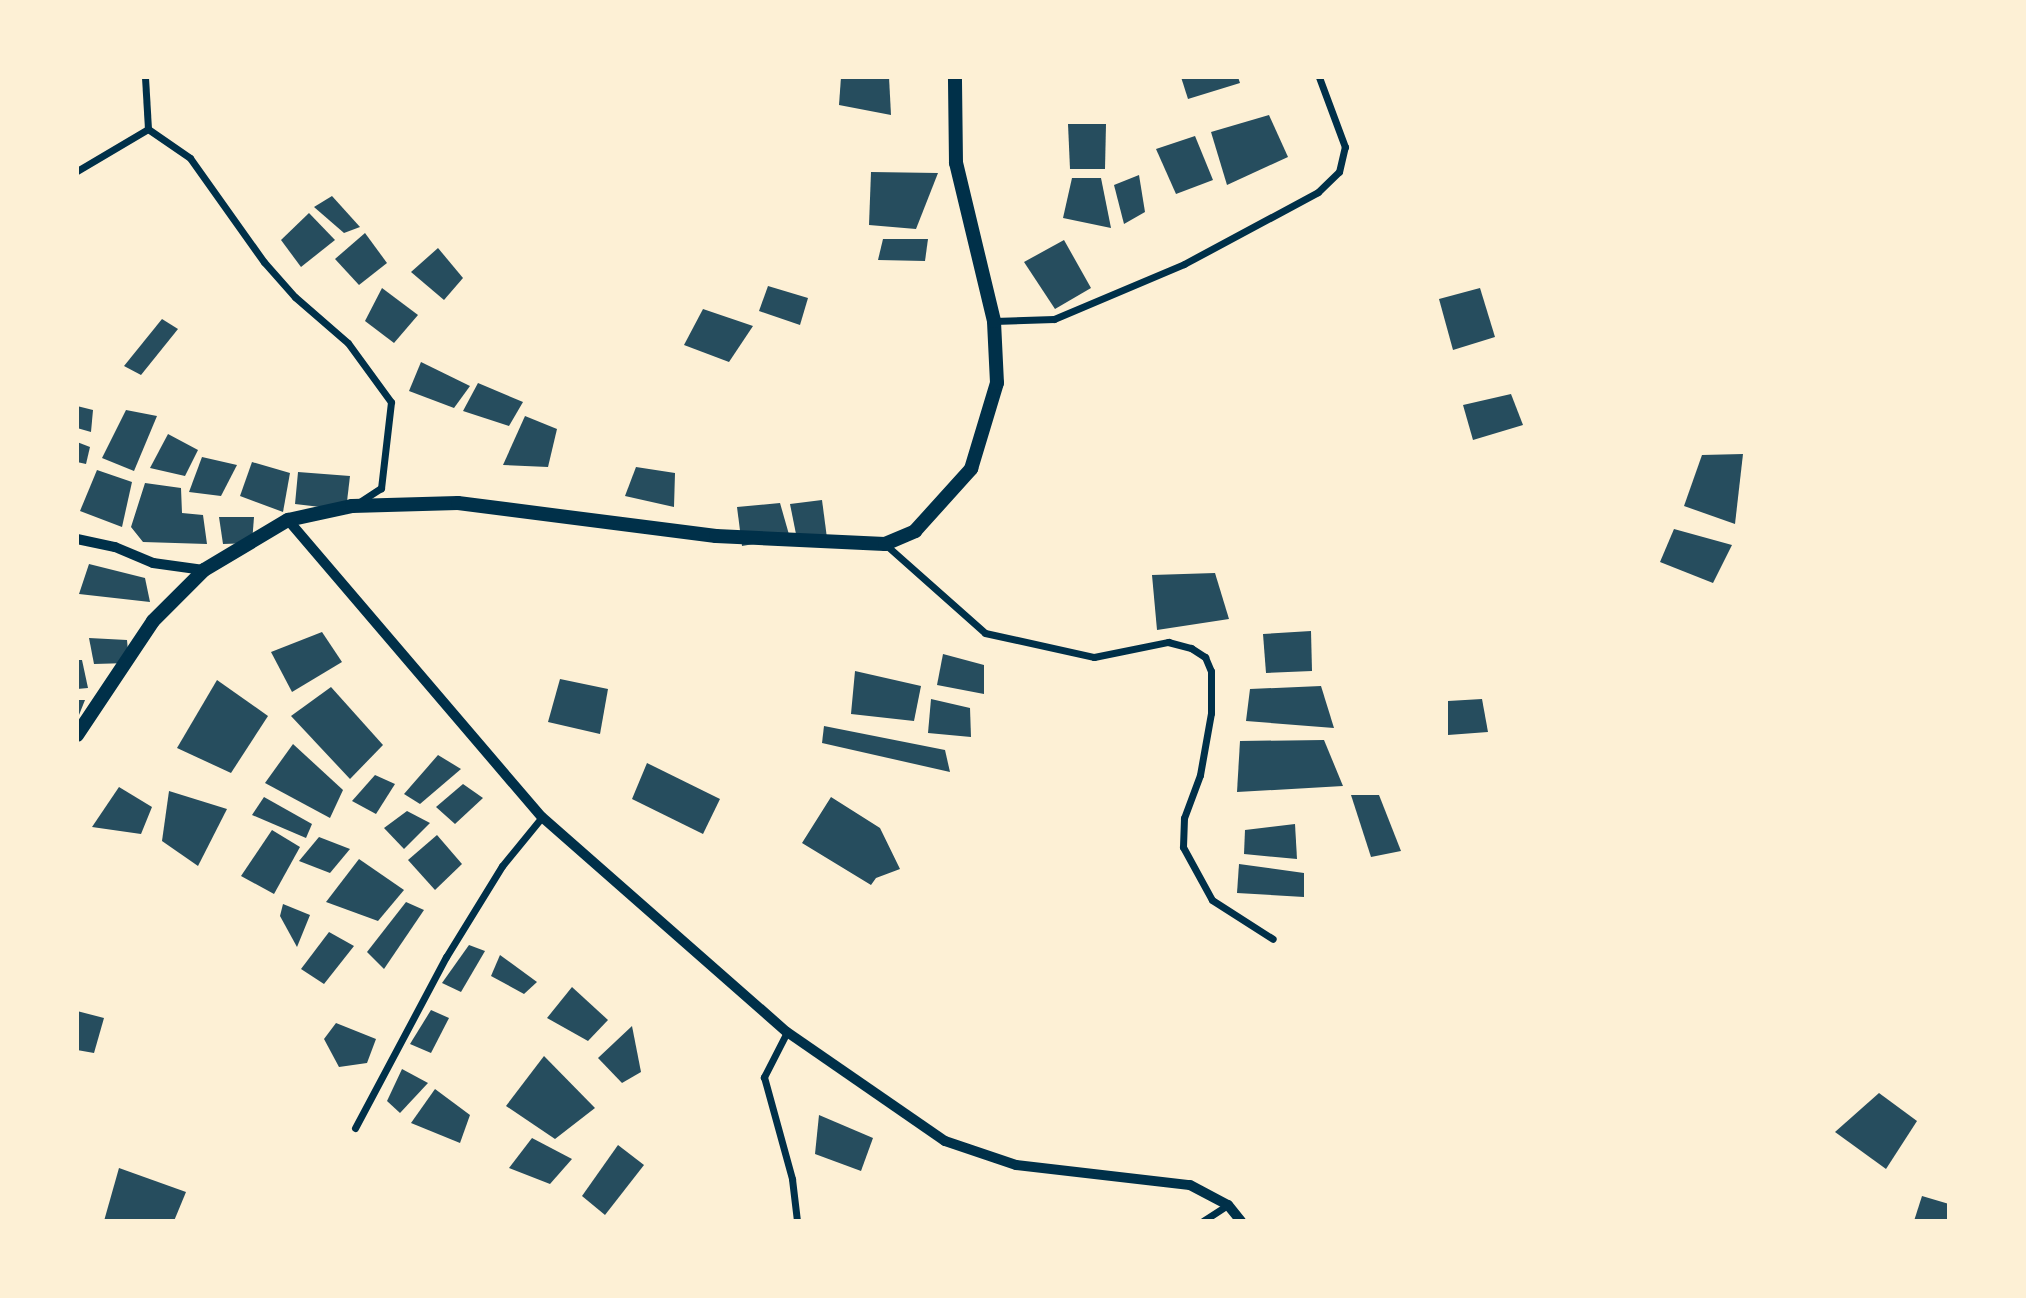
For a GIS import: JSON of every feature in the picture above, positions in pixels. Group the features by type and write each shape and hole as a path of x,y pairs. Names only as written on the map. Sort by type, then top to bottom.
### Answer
{"highway":[{"path":"77,735 153,621 204,570 288,520 352,506 458,503 716,536 885,544 915,531 971,469 997,383 994,321 956,163 955,77"}],"street":[{"path":"145,77 148,129"},
{"path":"994,321 1054,319 1184,264 1318,192 1339,172 1345,147 1320,77"},
{"path":"77,171 148,129"},
{"path":"148,129 190,158 264,262 295,298 348,343 391,402 381,488 352,506"},
{"path":"288,520 542,817 787,1031 945,1142 991,1160 1190,1185 1228,1205 1241,1221"},
{"path":"77,539 116,547 153,563 204,570"},
{"path":"885,544 985,633 1094,657 1168,642 1191,648 1205,657 1211,671 1211,713 1200,775 1184,818 1183,847 1212,900 1273,939"},
{"path":"355,1128 446,957 502,866 542,817"},
{"path":"787,1031 765,1077 792,1179 797,1221"},
{"path":"1203,1221 1228,1205"}],"building":[{"path":"841,77 889,77 891,115 839,105"},
{"path":"1181,77 1238,77 1240,83 1188,99"},
{"path":"1269,115 1288,157 1227,185 1211,132"},
{"path":"1068,124 1106,124 1105,169 1070,169"},
{"path":"1195,136 1213,180 1176,194 1156,149"},
{"path":"871,172 938,173 916,229 869,225"},
{"path":"1139,175 1145,212 1124,224 1114,185"},
{"path":"1072,178 1101,178 1111,228 1063,218"},
{"path":"332,196 360,227 344,233 314,207"},
{"path":"309,213 335,240 301,267 281,240"},
{"path":"365,233 387,263 359,285 335,259"},
{"path":"883,239 928,239 925,261 878,260"},
{"path":"1064,240 1091,288 1055,309 1024,262"},
{"path":"438,248 463,278 444,300 411,272"},
{"path":"768,286 808,298 800,325 759,311"},
{"path":"382,288 418,315 394,343 365,321"},
{"path":"1480,288 1495,337 1453,350 1439,299"},
{"path":"703,309 753,326 729,362 684,345"},
{"path":"162,319 178,329 141,375 124,366"},
{"path":"421,362 470,386 454,408 409,391"},
{"path":"478,383 523,402 509,426 463,411"},
{"path":"1511,394 1523,425 1473,440 1463,405"},
{"path":"77,406 93,410 91,432 77,428"},
{"path":"126,410 157,416 134,471 102,458"},
{"path":"525,416 557,429 548,467 503,465"},
{"path":"168,434 198,450 185,476 150,468"},
{"path":"77,442 90,447 86,464 77,462"},
{"path":"1743,454 1735,524 1684,506 1702,455"},
{"path":"202,457 237,465 221,496 189,492"},
{"path":"252,462 290,473 283,512 240,496"},
{"path":"636,467 675,473 674,507 625,496"},
{"path":"97,470 132,482 122,527 80,511"},
{"path":"298,472 350,476 346,510 295,504"},
{"path":"145,483 181,488 182,513 203,515 207,544 143,542 131,527"},
{"path":"822,500 827,538 798,544 790,504"},
{"path":"780,503 790,538 742,546 737,507"},
{"path":"219,517 254,517 252,543 223,544"},
{"path":"1674,529 1732,545 1713,583 1660,562"},
{"path":"89,564 145,578 150,602 79,594"},
{"path":"1215,573 1229,619 1157,630 1152,575"},
{"path":"1311,631 1312,671 1266,673 1263,634"},
{"path":"322,632 342,662 292,692 271,652"},
{"path":"89,638 127,640 129,663 94,664"},
{"path":"943,654 984,665 984,694 937,685"},
{"path":"77,660 82,660 88,688 77,689"},
{"path":"855,671 921,686 914,721 851,714"},
{"path":"560,679 608,689 600,734 548,722"},
{"path":"217,680 268,716 231,773 177,748"},
{"path":"1321,686 1334,728 1246,721 1250,689"},
{"path":"331,687 383,745 350,779 291,716"},
{"path":"931,699 970,708 971,737 928,733"},
{"path":"1482,699 1488,732 1448,735 1448,701"},
{"path":"77,700 85,700 77,720"},
{"path":"824,726 945,750 950,772 822,743"},
{"path":"1324,740 1343,786 1237,792 1240,741"},
{"path":"293,744 343,790 330,818 265,783"},
{"path":"438,755 461,769 420,804 404,794"},
{"path":"647,763 720,799 703,834 632,799"},
{"path":"375,775 395,784 376,814 352,801"},
{"path":"463,784 483,798 455,824 436,807"},
{"path":"119,787 152,807 141,834 92,827"},
{"path":"169,791 227,809 198,866 162,841"},
{"path":"1351,795 1379,795 1401,851 1371,857"},
{"path":"264,797 312,824 306,838 252,815"},
{"path":"831,797 880,828 900,869 876,878 871,885 802,843"},
{"path":"407,811 430,823 404,849 384,828"},
{"path":"1295,824 1297,859 1244,854 1245,830"},
{"path":"272,830 300,847 274,894 241,876"},
{"path":"437,835 462,864 435,890 408,860"},
{"path":"319,837 350,849 330,873 299,861"},
{"path":"359,859 404,890 378,921 326,902"},
{"path":"1239,864 1304,873 1304,897 1237,893"},
{"path":"406,902 424,910 384,969 367,952"},
{"path":"283,904 310,915 297,947 280,916"},
{"path":"329,932 354,946 324,984 301,969"},
{"path":"469,945 485,951 461,992 442,983"},
{"path":"500,955 537,982 524,994 491,976"},
{"path":"572,987 608,1020 588,1041 547,1018"},
{"path":"431,1010 449,1018 431,1053 410,1044"},
{"path":"77,1011 104,1018 94,1053 77,1050"},
{"path":"336,1023 376,1039 367,1063 339,1067 324,1039"},
{"path":"632,1026 641,1072 622,1083 598,1058"},
{"path":"544,1056 595,1108 555,1139 506,1106"},
{"path":"402,1069 428,1083 400,1113 387,1101"},
{"path":"435,1089 470,1115 460,1143 411,1123"},
{"path":"1879,1093 1917,1121 1886,1169 1835,1132"},
{"path":"819,1115 873,1138 861,1171 815,1154"},
{"path":"532,1138 572,1159 550,1184 509,1168"},
{"path":"618,1145 644,1165 605,1215 582,1196"},
{"path":"119,1168 186,1192 174,1221 104,1221"},
{"path":"1922,1196 1949,1204 1949,1221 1914,1221"}]}
